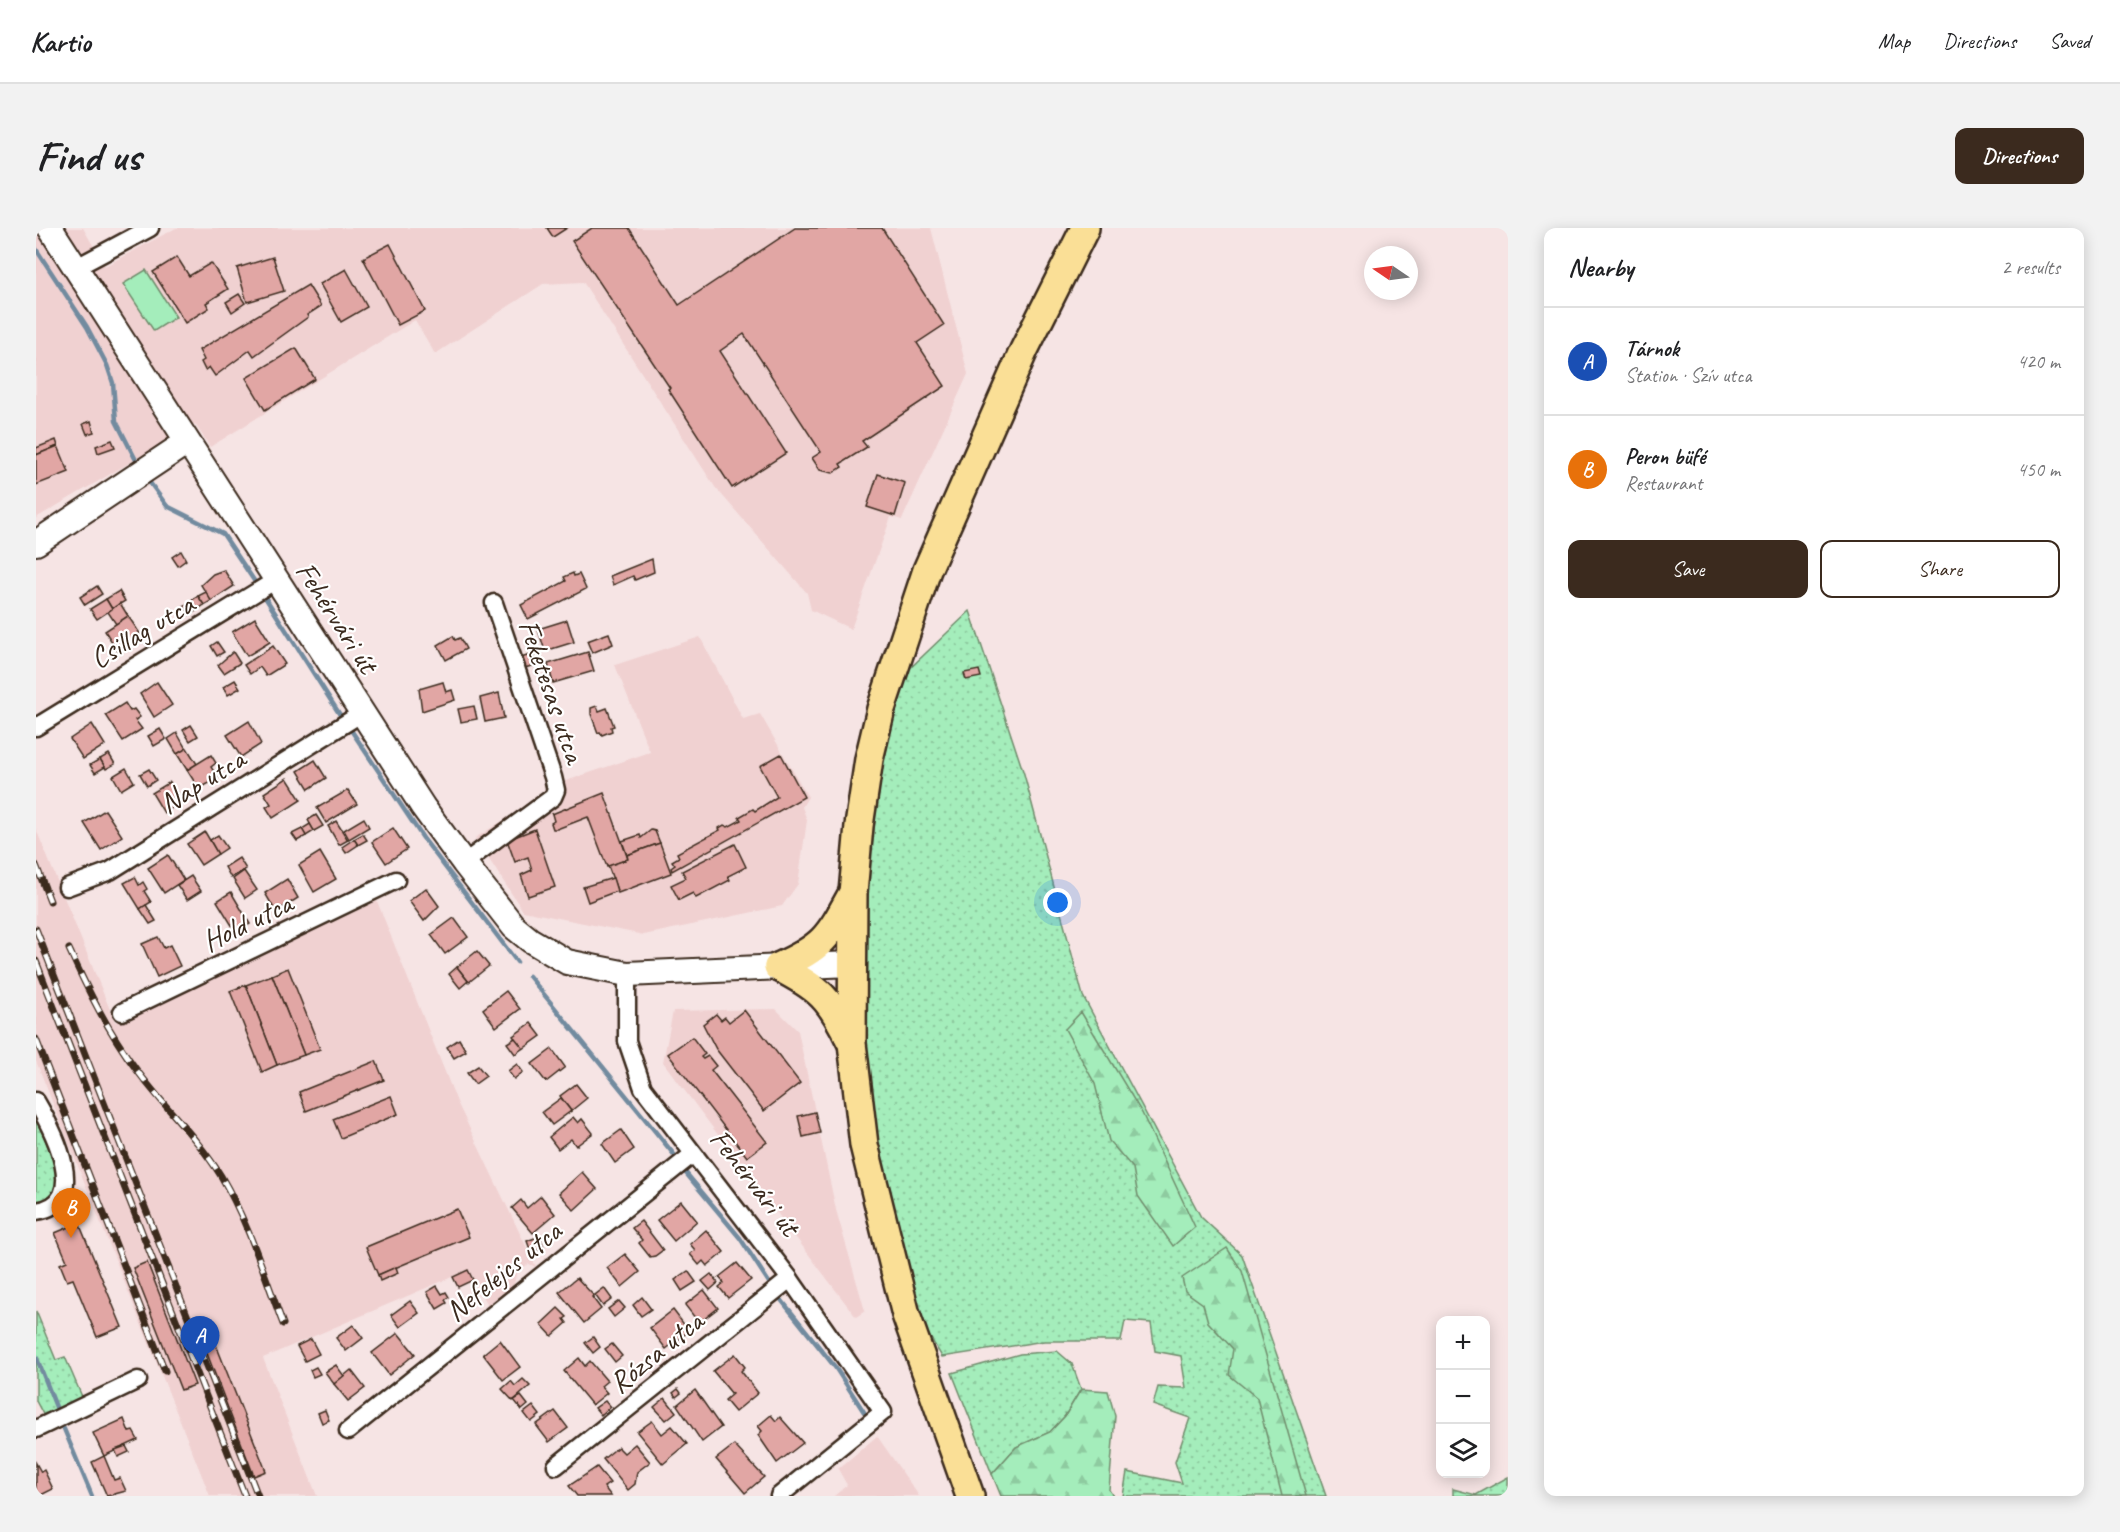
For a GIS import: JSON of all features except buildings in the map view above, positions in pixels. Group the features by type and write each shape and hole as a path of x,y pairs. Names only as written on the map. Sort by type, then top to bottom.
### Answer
{"main road":[{"name":"Fehérvári út","path":"50,228 423,807 514,927 530,940 567,962 627,974 851,964"},
{"path":"970,1496 906,1315 864,1145 852,1043 853,893 869,759 900,644 927,570 991,424 1084,228"},
{"path":"36,543 187,442"},
{"path":"778,967 823,943 853,893"},
{"path":"778,967 810,983 824,995 840,1017 852,1043"}],"street":[{"path":"75,268 150,228"},
{"name":"Csillag utca","path":"36,727 276,580"},
{"name":"Feketesas utca","path":"464,863 553,797 556,790 494,603"},
{"name":"Nap utca","path":"67,887 110,871 362,713"},
{"name":"Hold utca","path":"122,1012 396,880"},
{"name":"Fehérvári út","path":"627,974 627,1041 632,1062 643,1088 790,1279 883,1412 779,1496"},
{"path":"36,1101 55,1142 67,1184 60,1202 46,1210 36,1211"},
{"name":"Nefelejcs utca","path":"348,1431 693,1154"},
{"name":"Rózsa utca","path":"556,1466 790,1279"},
{"path":"36,1429 138,1380"}],"shaded area":[{"path":"36,228 83,228 105,266 176,228 931,228 968,374 902,520 891,517 851,629 811,610 807,593 715,487 583,282 543,284 435,354 415,320 210,447 195,424 36,518"},
{"path":"700,637 743,719 760,714 808,797 802,807 807,820 798,884 782,906 644,935 523,911 475,838 566,781 650,752 615,665"},
{"path":"36,829 115,1022 377,901 457,1102 536,1267 529,1264 517,1271 514,1284 488,1305 468,1270 263,1358 317,1496 210,1496 36,1061"},
{"path":"776,1009 798,1031 836,1210 865,1311 856,1317 663,1062 673,1011"},
{"path":"877,1436 919,1496 834,1496 847,1485 838,1469"}],"green space":[{"path":"146,270 176,317 154,331 123,284"},
{"path":"970,611 1024,774 1083,996 1201,1217 1242,1255 1326,1496 1123,1496 1127,1472 1182,1483 1175,1462 1190,1418 1153,1405 1158,1387 1186,1388 1181,1356 1155,1351 1151,1323 1125,1321 1121,1341 1044,1341 942,1357 921,1322 892,1218 868,1080 864,1025 864,920 879,782 904,674"},
{"path":"1081,1012 1142,1113 1195,1227 1173,1246 1138,1196 1133,1168 1109,1141 1095,1084 1065,1029"},
{"path":"36,1117 59,1174 53,1197 36,1203"},
{"path":"1227,1248 1242,1271 1306,1496 1282,1496 1257,1398 1229,1375 1233,1349 1208,1322 1203,1304 1185,1291 1182,1278"},
{"path":"36,1311 56,1360 65,1357 83,1399 44,1416 36,1401"},
{"path":"1057,1351 1072,1364 1081,1389 1065,1416 1050,1432 1016,1447 992,1474 952,1373 1020,1354"},
{"path":"1081,1389 1108,1391 1115,1416 1109,1490 1113,1496 1001,1496 992,1474 1016,1447 1050,1432 1065,1416"},
{"path":"1508,1477 1508,1496 1453,1496 1453,1489 1476,1495"}],"waterway":[{"path":"36,249 87,327 107,365 113,383 116,421 138,464"},
{"path":"148,480 167,506 223,534 255,582"},
{"path":"263,594 342,718"},
{"path":"349,727 423,838 517,962"},
{"path":"529,976 676,1157"},
{"path":"685,1172 740,1238 770,1284"},
{"path":"779,1297 835,1367 864,1412"},
{"path":"36,1356 56,1407"},
{"path":"64,1429 92,1496"}],"railway":[{"path":"36,865 50,901"},
{"path":"36,929 258,1496"},
{"path":"69,949 99,1011 126,1055 221,1176 247,1230 283,1324"},
{"path":"36,961 245,1496"},
{"path":"36,1039 165,1371"}],"place":[{"name":"Peron büfé","path":"71,1238"},
{"name":"Tárnok","path":"200,1366"}]}
